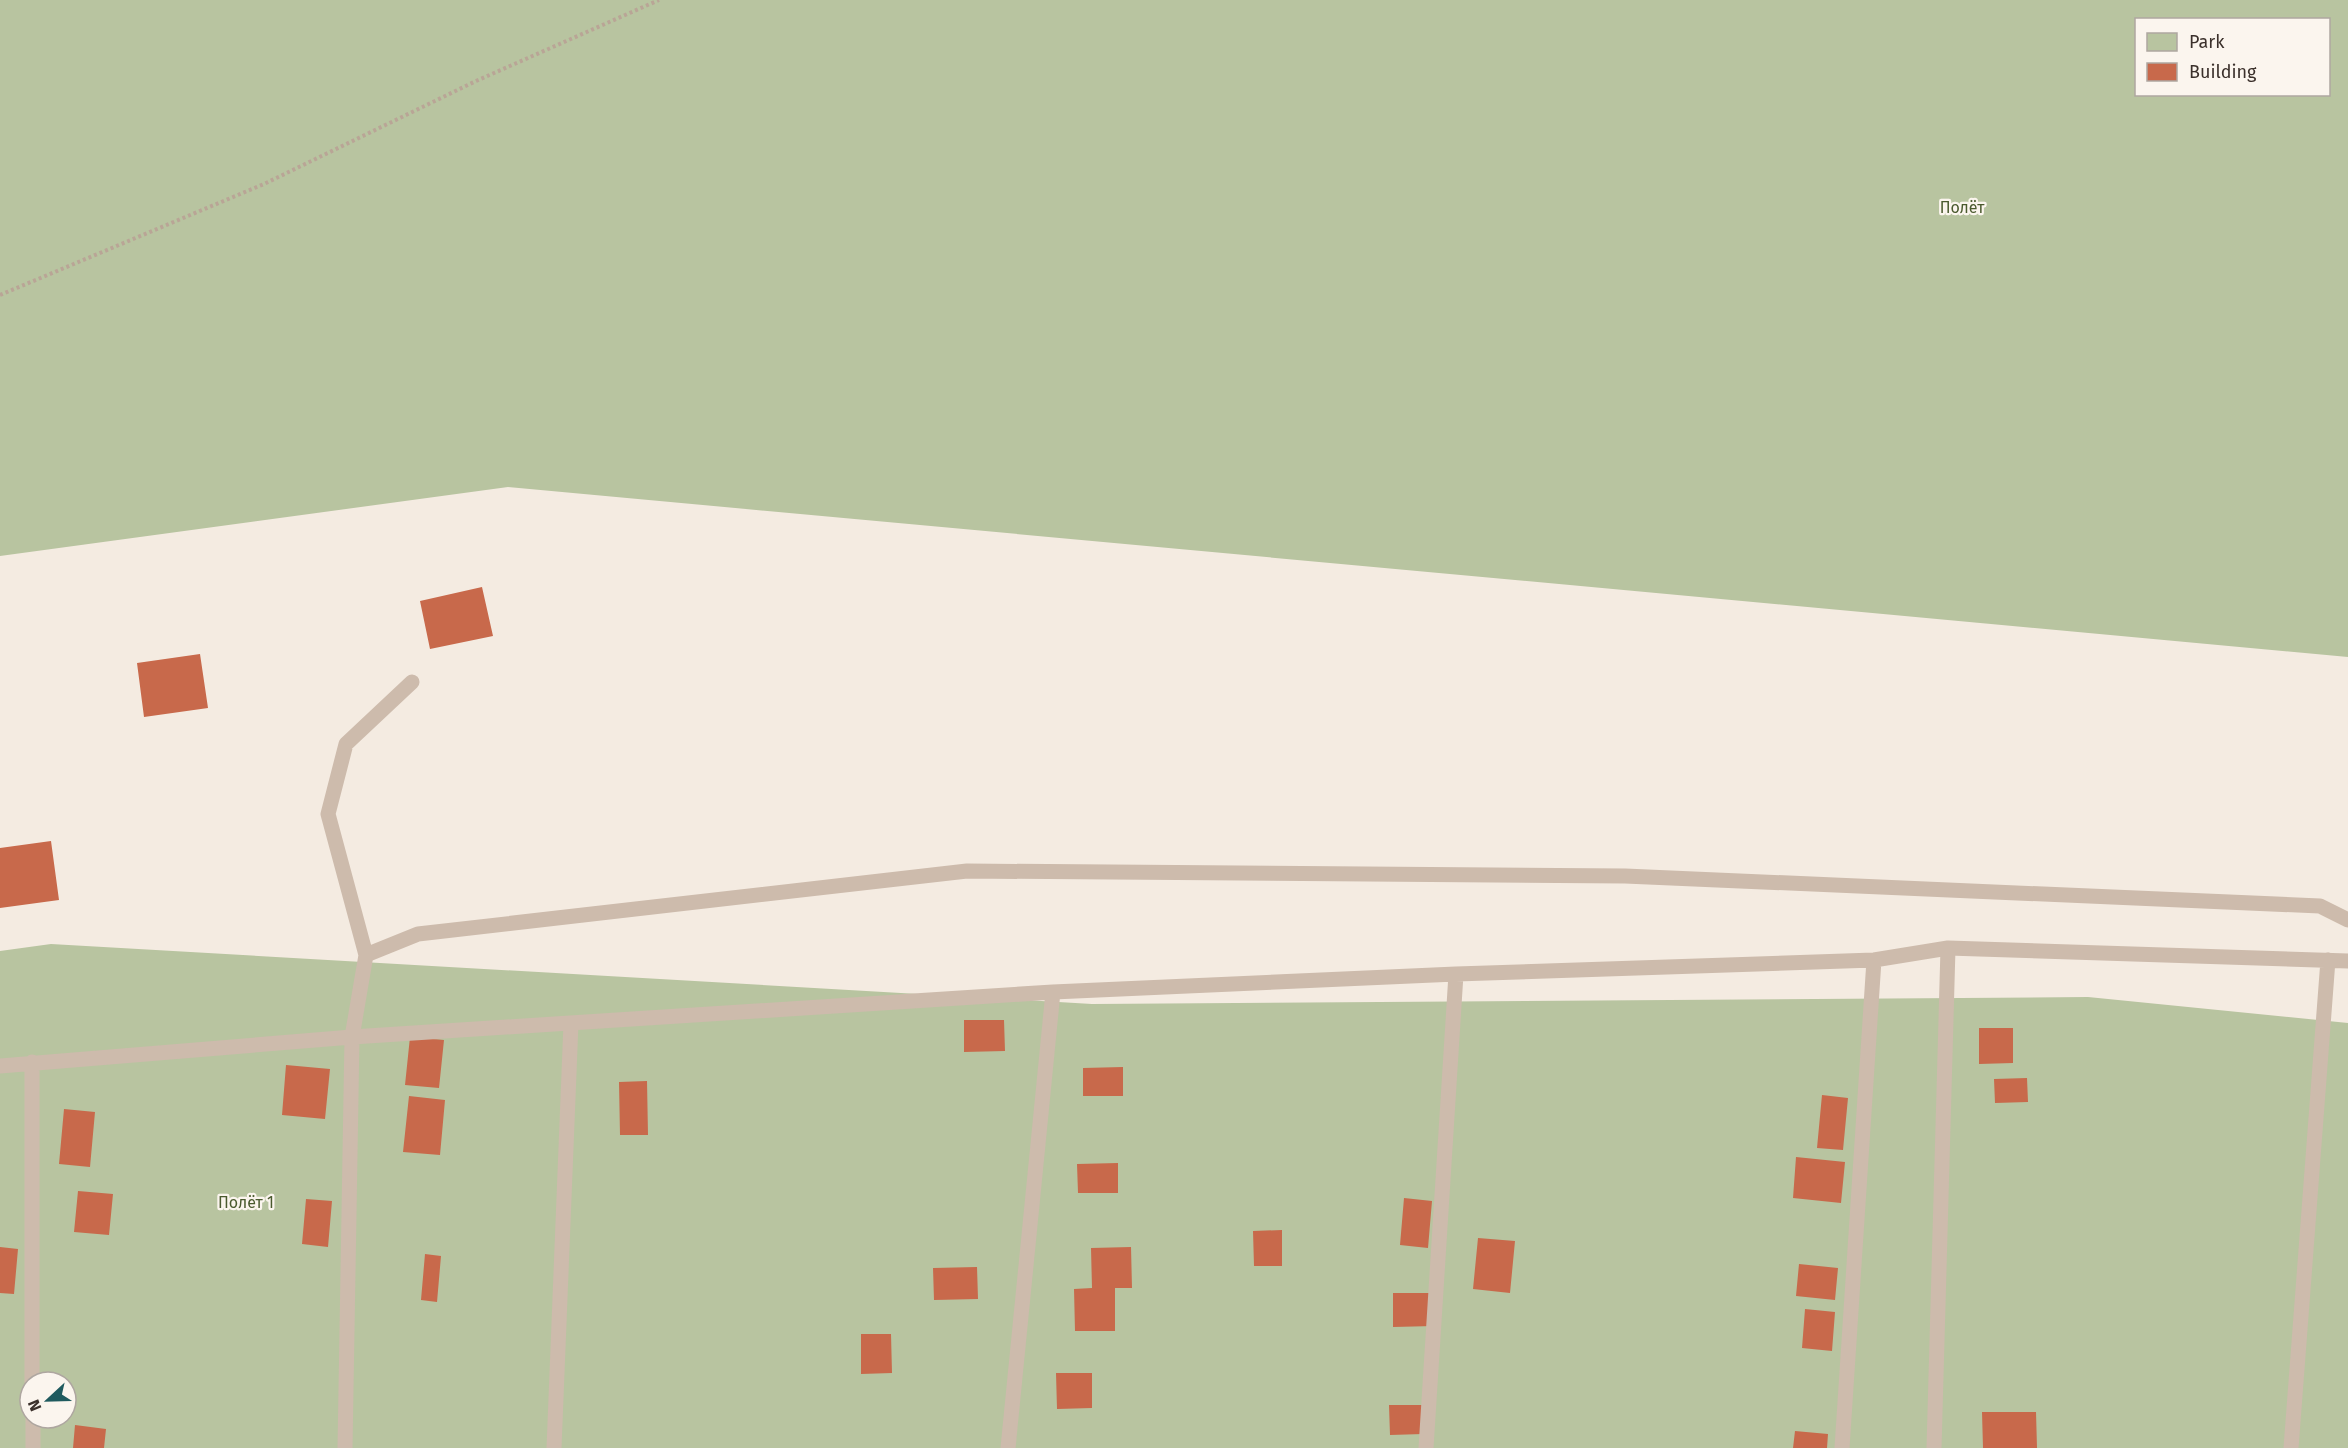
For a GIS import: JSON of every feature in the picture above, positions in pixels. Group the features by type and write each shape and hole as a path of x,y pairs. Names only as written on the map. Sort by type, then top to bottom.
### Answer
{"lane":[{"path":"345,1448 352,1037 366,955 328,814 346,744 412,682"},
{"path":"366,955 418,934 967,871 1625,876 2320,906 2348,920"},
{"path":"1934,1448 1948,948"},
{"path":"0,1066 352,1037 1053,992 1456,974 1875,960 1948,948 2348,961"},
{"path":"1842,1448 1875,960"},
{"path":"2291,1448 2328,960"},
{"path":"1425,1448 1456,974"},
{"path":"1008,1448 1053,992"},
{"path":"554,1448 571,1023"},
{"path":"32,1062 33,1370"},
{"path":"33,1430 33,1448"}],"path":[{"path":"0,295 264,184 476,81 659,0"}],"green space":[{"name":"Полёт","path":"0,0 2348,0 2348,657 508,487 0,556"},
{"name":"Полёт 1","path":"51,944 1092,1004 2088,997 2348,1023 2348,1448 0,1448 0,951"}],"building":[{"path":"482,587 493,636 430,649 420,601"},
{"path":"200,654 208,708 144,717 137,663"},
{"path":"51,841 59,900 0,908 0,848"},
{"path":"964,1020 1004,1020 1005,1051 964,1052"},
{"path":"1979,1028 2013,1028 2013,1063 1979,1064"},
{"path":"410,1037 444,1040 439,1088 405,1085"},
{"path":"286,1065 330,1069 325,1119 282,1115"},
{"path":"1123,1067 1123,1096 1083,1096 1083,1068"},
{"path":"2027,1078 2028,1102 1995,1103 1994,1079"},
{"path":"647,1081 648,1135 620,1135 619,1082"},
{"path":"1822,1095 1848,1098 1843,1150 1817,1148"},
{"path":"409,1096 445,1100 440,1155 403,1152"},
{"path":"64,1109 95,1112 90,1167 59,1164"},
{"path":"1796,1157 1845,1162 1841,1203 1793,1198"},
{"path":"1118,1163 1118,1193 1078,1193 1077,1164"},
{"path":"78,1191 113,1194 109,1235 74,1232"},
{"path":"1404,1198 1432,1201 1428,1248 1400,1245"},
{"path":"306,1199 332,1201 328,1247 302,1244"},
{"path":"1282,1230 1282,1266 1254,1266 1253,1231"},
{"path":"1478,1238 1515,1241 1510,1293 1473,1289"},
{"path":"0,1247 18,1249 14,1294 0,1293"},
{"path":"1131,1247 1132,1288 1115,1288 1115,1331 1075,1331 1074,1289 1092,1288 1091,1248"},
{"path":"425,1254 441,1256 437,1302 421,1300"},
{"path":"1799,1264 1838,1268 1835,1300 1796,1296"},
{"path":"977,1267 978,1299 934,1300 933,1268"},
{"path":"1393,1293 1433,1293 1434,1326 1393,1327"},
{"path":"1805,1309 1835,1312 1832,1351 1802,1348"},
{"path":"861,1334 891,1334 892,1373 861,1374"},
{"path":"1056,1373 1092,1373 1092,1408 1057,1409"},
{"path":"1389,1405 1423,1405 1423,1434 1390,1435"},
{"path":"1982,1412 2036,1412 2037,1448 1983,1448"},
{"path":"78,1425 106,1429 104,1448 73,1448 75,1430 78,1430"},
{"path":"1795,1431 1828,1434 1827,1448 1793,1448"}]}
